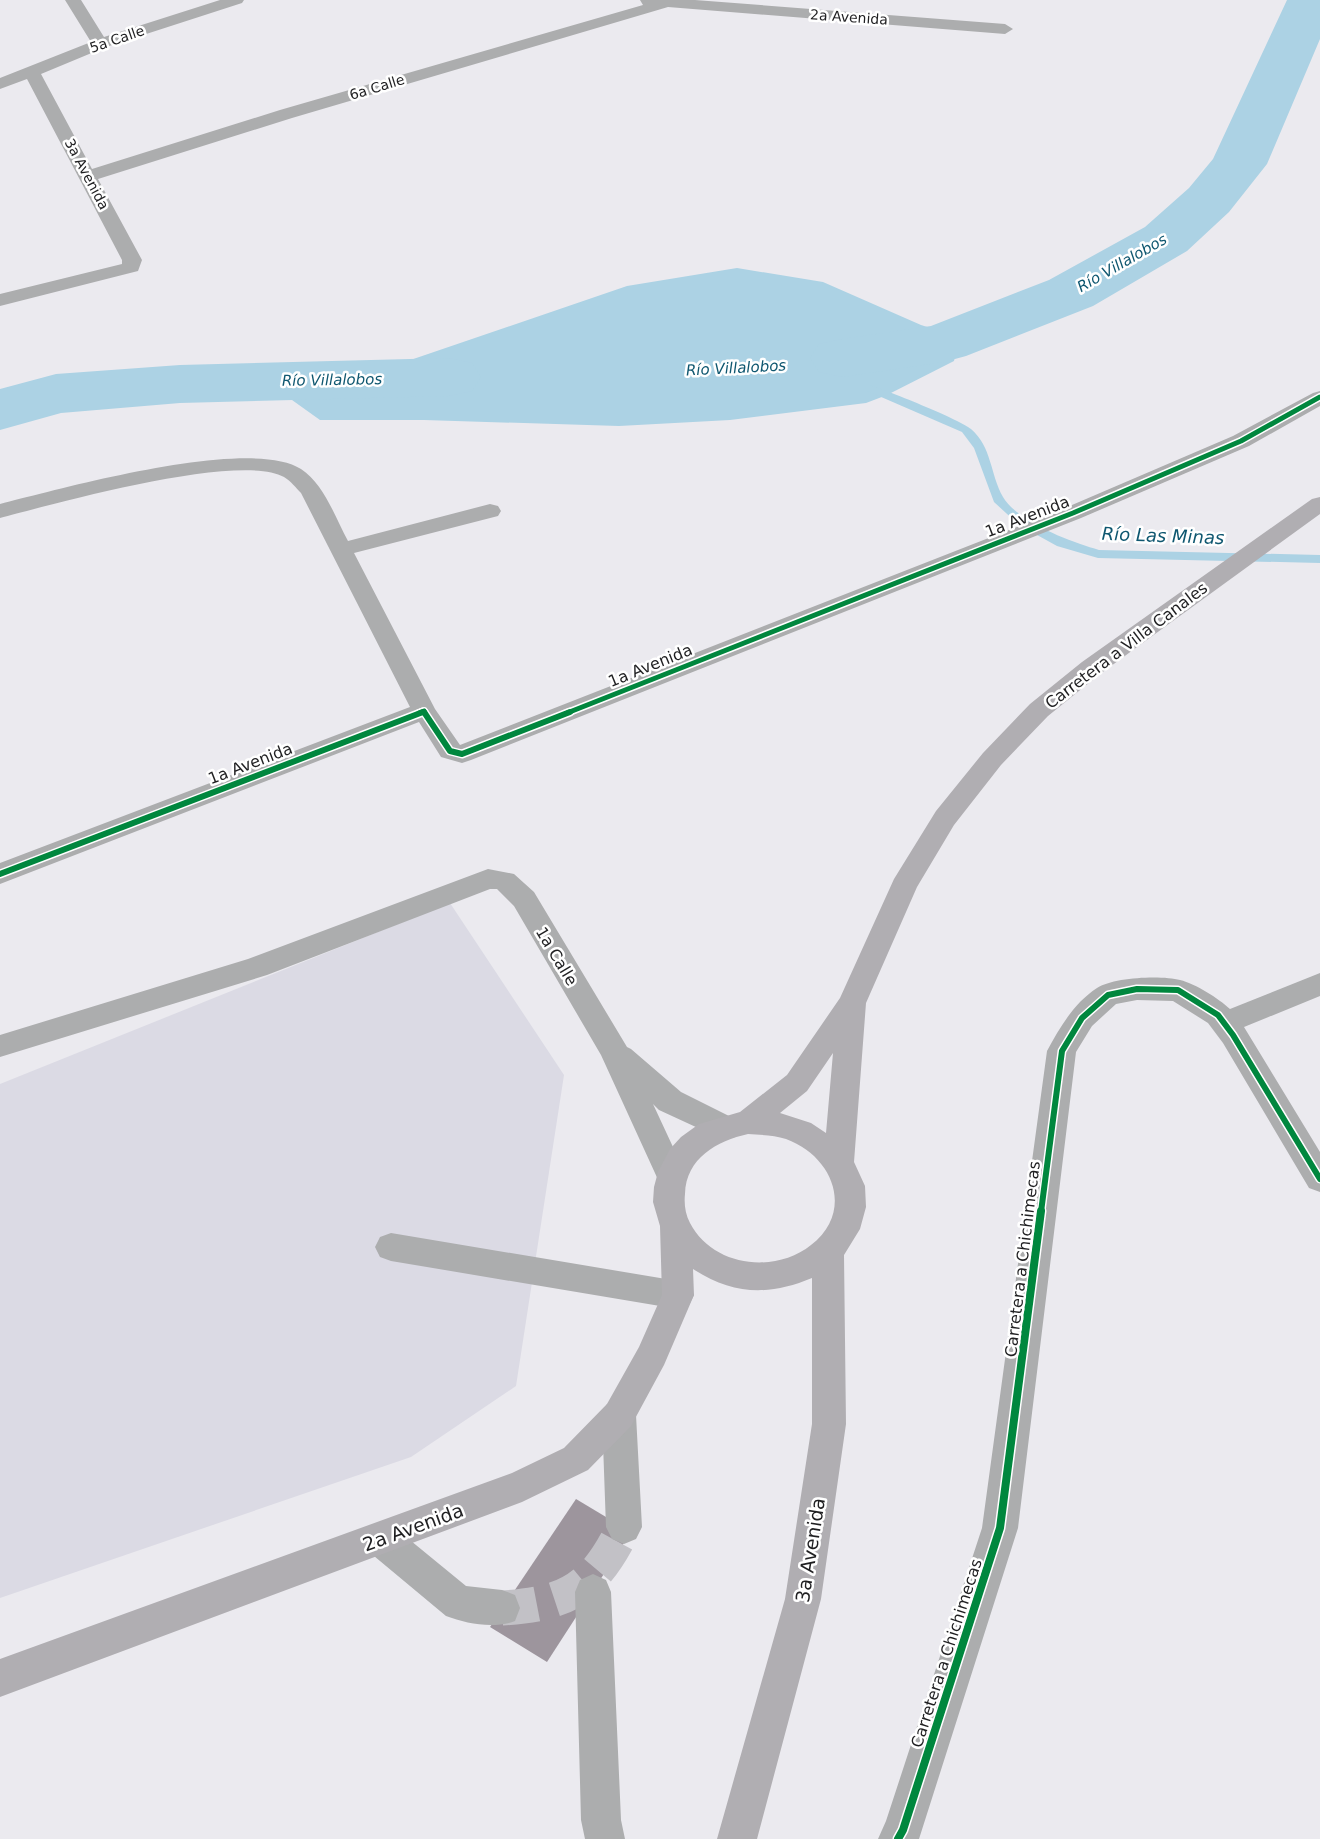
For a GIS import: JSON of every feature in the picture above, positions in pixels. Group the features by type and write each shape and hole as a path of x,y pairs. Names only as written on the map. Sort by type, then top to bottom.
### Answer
{"main road":[{"name":"Carretera a Villa Canales","path":"736,1125 797,1083 852,1003 904,886 945,818 992,759 1039,710 1083,674 1311,510"},
{"name":"Carretera a Villa Canales","path":"839,1164 852,1003"},
{"path":"766,1123 800,1132 815,1140 839,1164 849,1186 851,1210 844,1233 828,1253 800,1270 784,1275 758,1277 731,1272 708,1262 688,1246 675,1227 668,1200 671,1175 677,1163 695,1143 706,1135 736,1125 766,1123"},
{"name":"2a Avenida","path":"0,1678 522,1486 576,1459 619,1415 652,1355 678,1295 675,1227"},
{"name":"3a Avenida","path":"737,1839 805,1589 829,1424 828,1253"}],"street":[{"path":"72,0 100,44"},
{"name":"5a Calle","path":"0,84 100,44 236,0"},
{"name":"2a Avenida","path":"633,0 1005,29"},
{"name":"6a Calle","path":"88,176 305,109 666,3"},
{"name":"3a Avenida","path":"0,300 119,271 130,267 132,260 31,71"},
{"name":"1a Avenida","path":"0,874 424,711 450,752 462,754 1073,513 1241,440 1320,397"},
{"path":"0,511 87,489 216,465 263,466 290,472 310,490 424,711"},
{"path":"340,550 490,511"},
{"name":"1a Calle","path":"0,1046 257,967 488,879 500,879 510,882 524,899 614,1051 671,1175"},
{"path":"1225,1023 1320,984"},
{"name":"Carretera a Chichimecas","path":"898,1839 903,1830 1000,1528 1062,1051 1082,1018 1108,995 1137,989 1178,990 1218,1014 1320,1179"},
{"name":"1a Calle","path":"614,1051 670,1101 736,1125"},
{"path":"391,1247 678,1295"},
{"path":"619,1415 624,1527"},
{"path":"381,1539 459,1603 502,1608"},
{"path":"592,1592 601,1820 605,1839"}],"shaded area":[{"path":"450,903 564,1075 516,1386 411,1457 0,1598 0,1084"}],"water":[{"path":"737,268 823,282 921,325 959,337 954,361 887,395 866,403 730,420 619,426 424,420 320,420 292,400 331,380 387,368 627,286"}],"building":[{"path":"576,1499 631,1532 547,1662 490,1627"}],"waterway":[{"name":"Río Villalobos","path":"842,358 944,343 1071,293 1166,239 1209,200 1239,164 1312,0"},
{"name":"Río Villalobos","path":"0,410 56,394 180,384 449,377"},
{"name":"Río Las Minas","path":"869,388 966,430 980,447 998,499 1023,522 1061,543 1098,554 1320,559"}],"tunnel":[{"path":"502,1608 545,1602 577,1588 590,1578 602,1564 624,1527"}],"cycle path":[{"path":"0,874 424,711 450,751 462,754 1073,513 1241,441 1320,397"},
{"path":"898,1839 903,1830 1000,1528 1062,1051 1082,1018 1108,995 1137,989 1178,990 1218,1015 1233,1035 1320,1179"}]}
